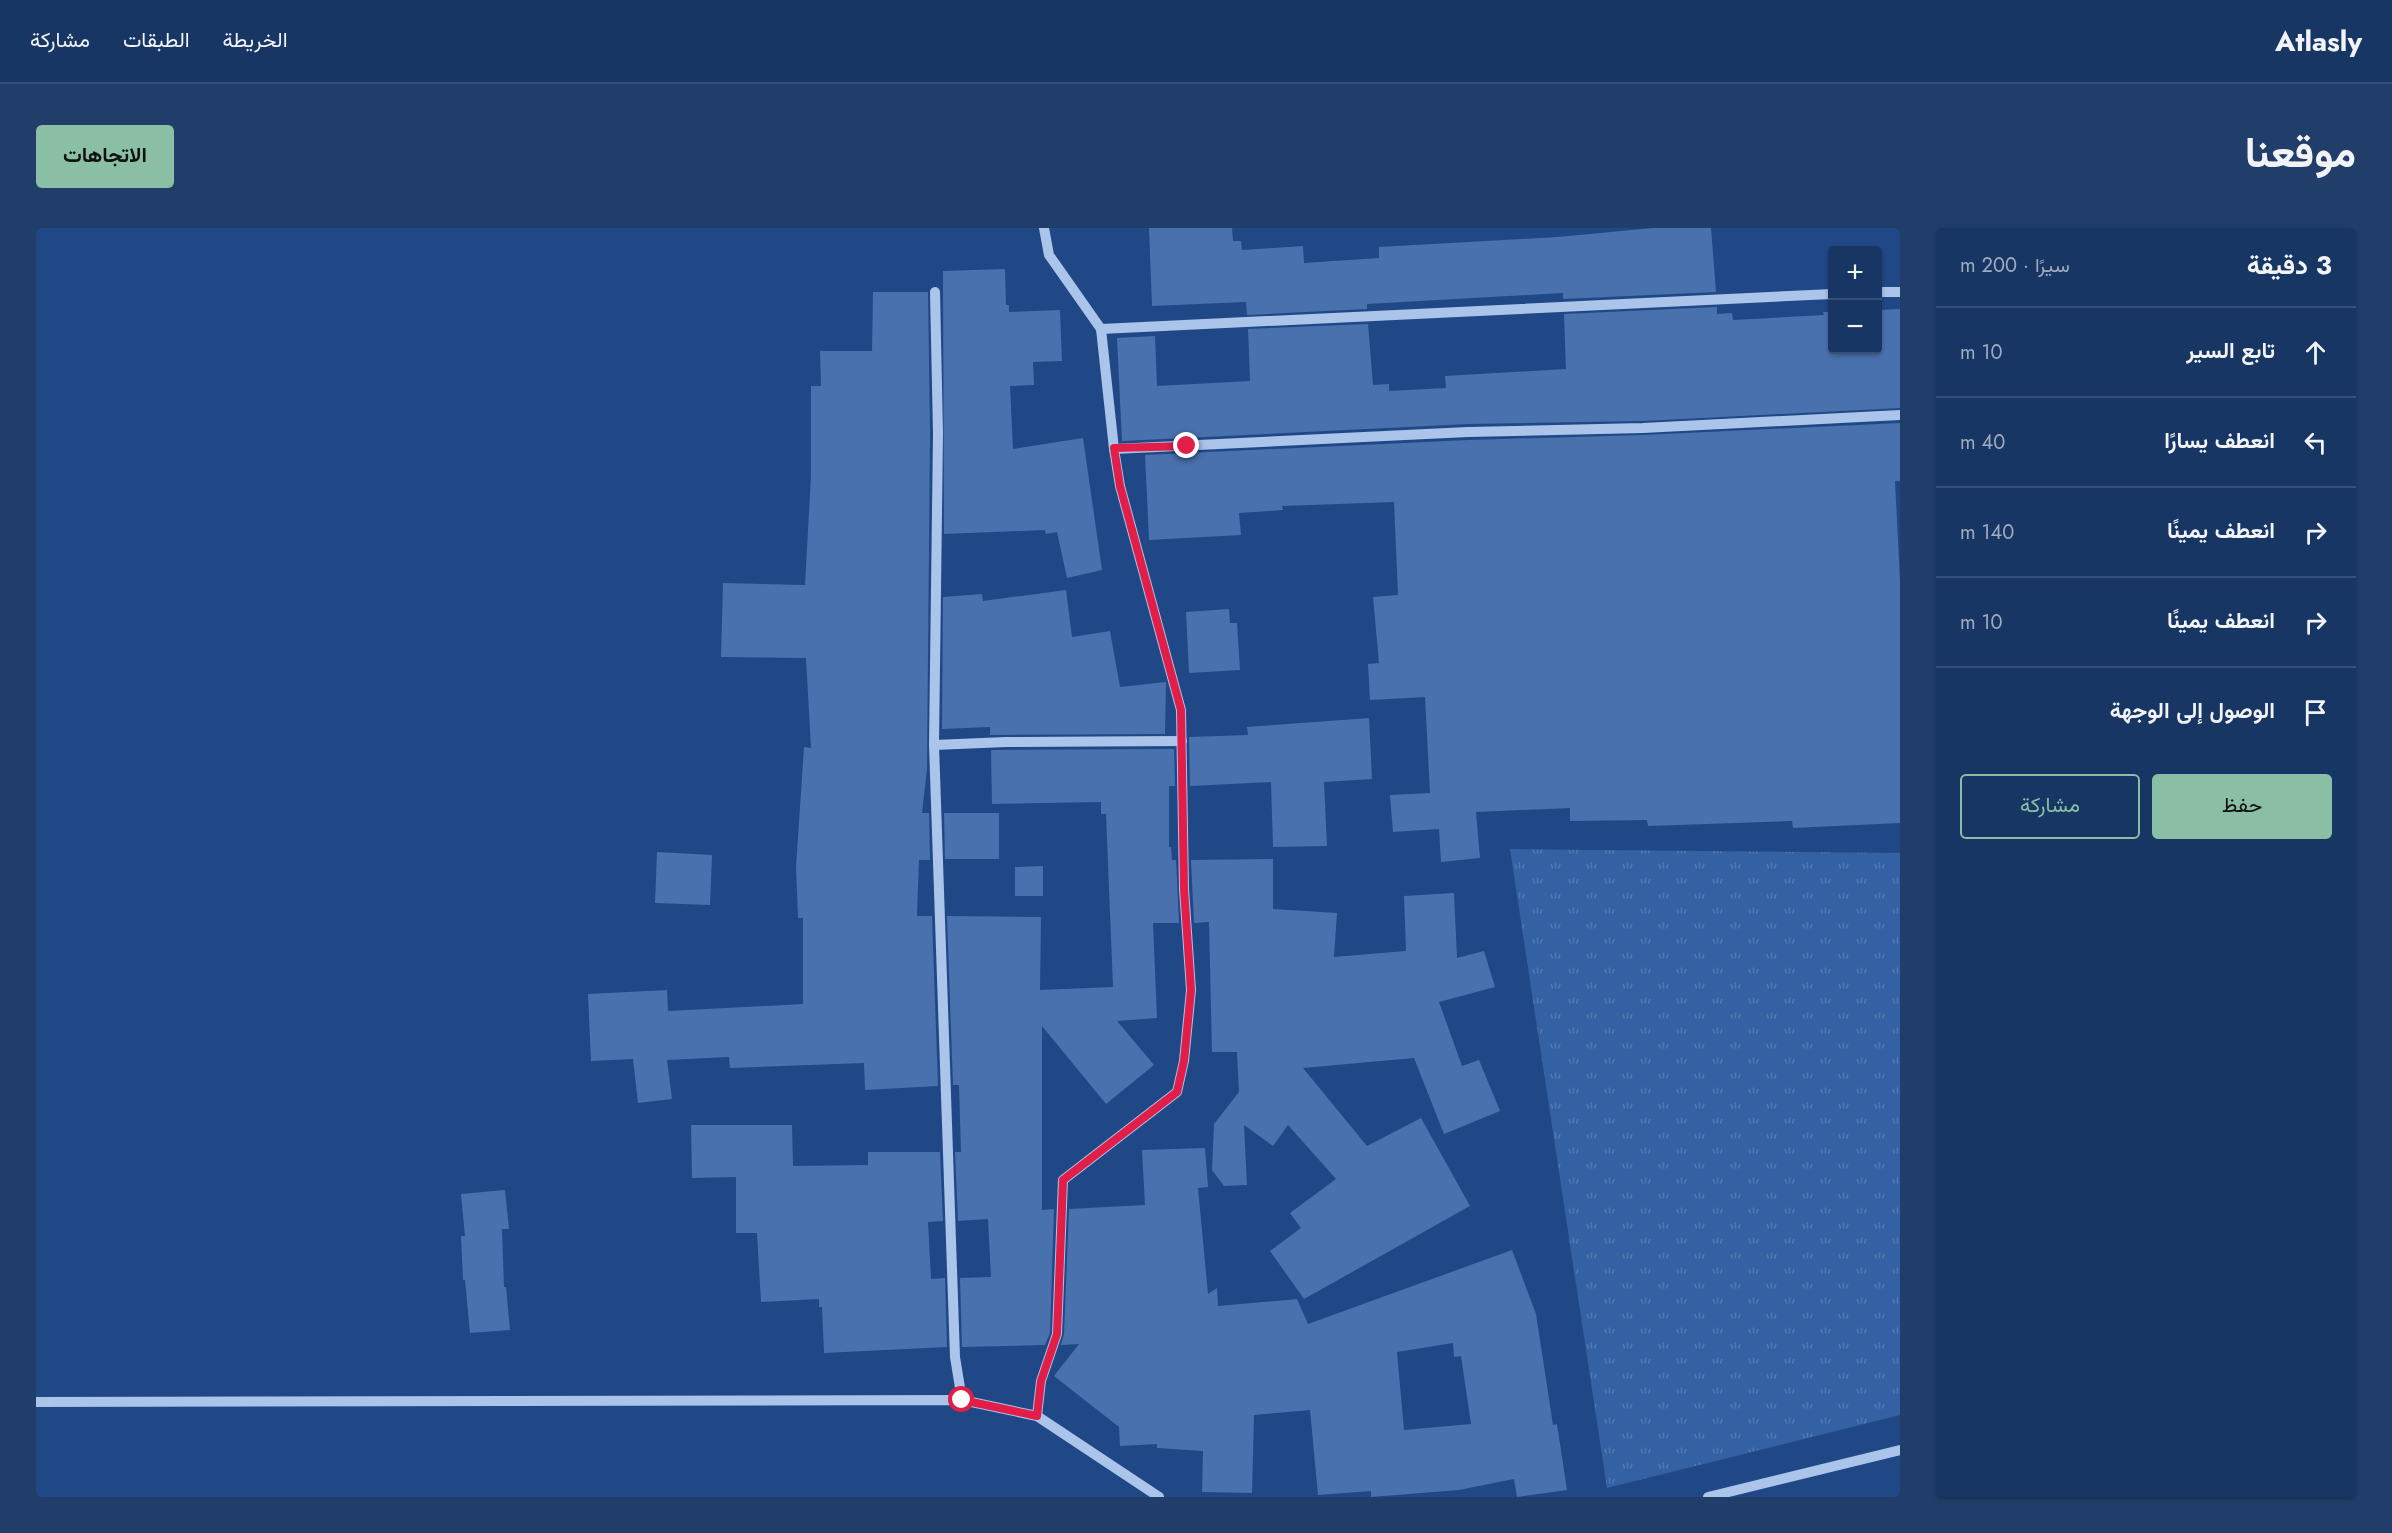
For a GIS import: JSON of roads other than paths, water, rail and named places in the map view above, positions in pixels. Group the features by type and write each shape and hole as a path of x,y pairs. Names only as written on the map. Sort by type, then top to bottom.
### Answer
{"street":[{"path":"1037,1416 1041,1381 1057,1334 1063,1180 1177,1092 1191,990 1184,889 1181,710 1128,518 1114,448 1101,329 1049,255 1044,228"},
{"path":"935,292 938,433 934,745 955,1357 962,1400"},
{"path":"1882,292 1900,292"},
{"path":"1101,329 1828,294"},
{"path":"1114,448 1468,432 1643,428 1900,415"},
{"path":"934,745 1006,742 1182,741"},
{"path":"36,1402 962,1400 1037,1416 1159,1497"},
{"path":"1708,1497 1900,1450"}]}
